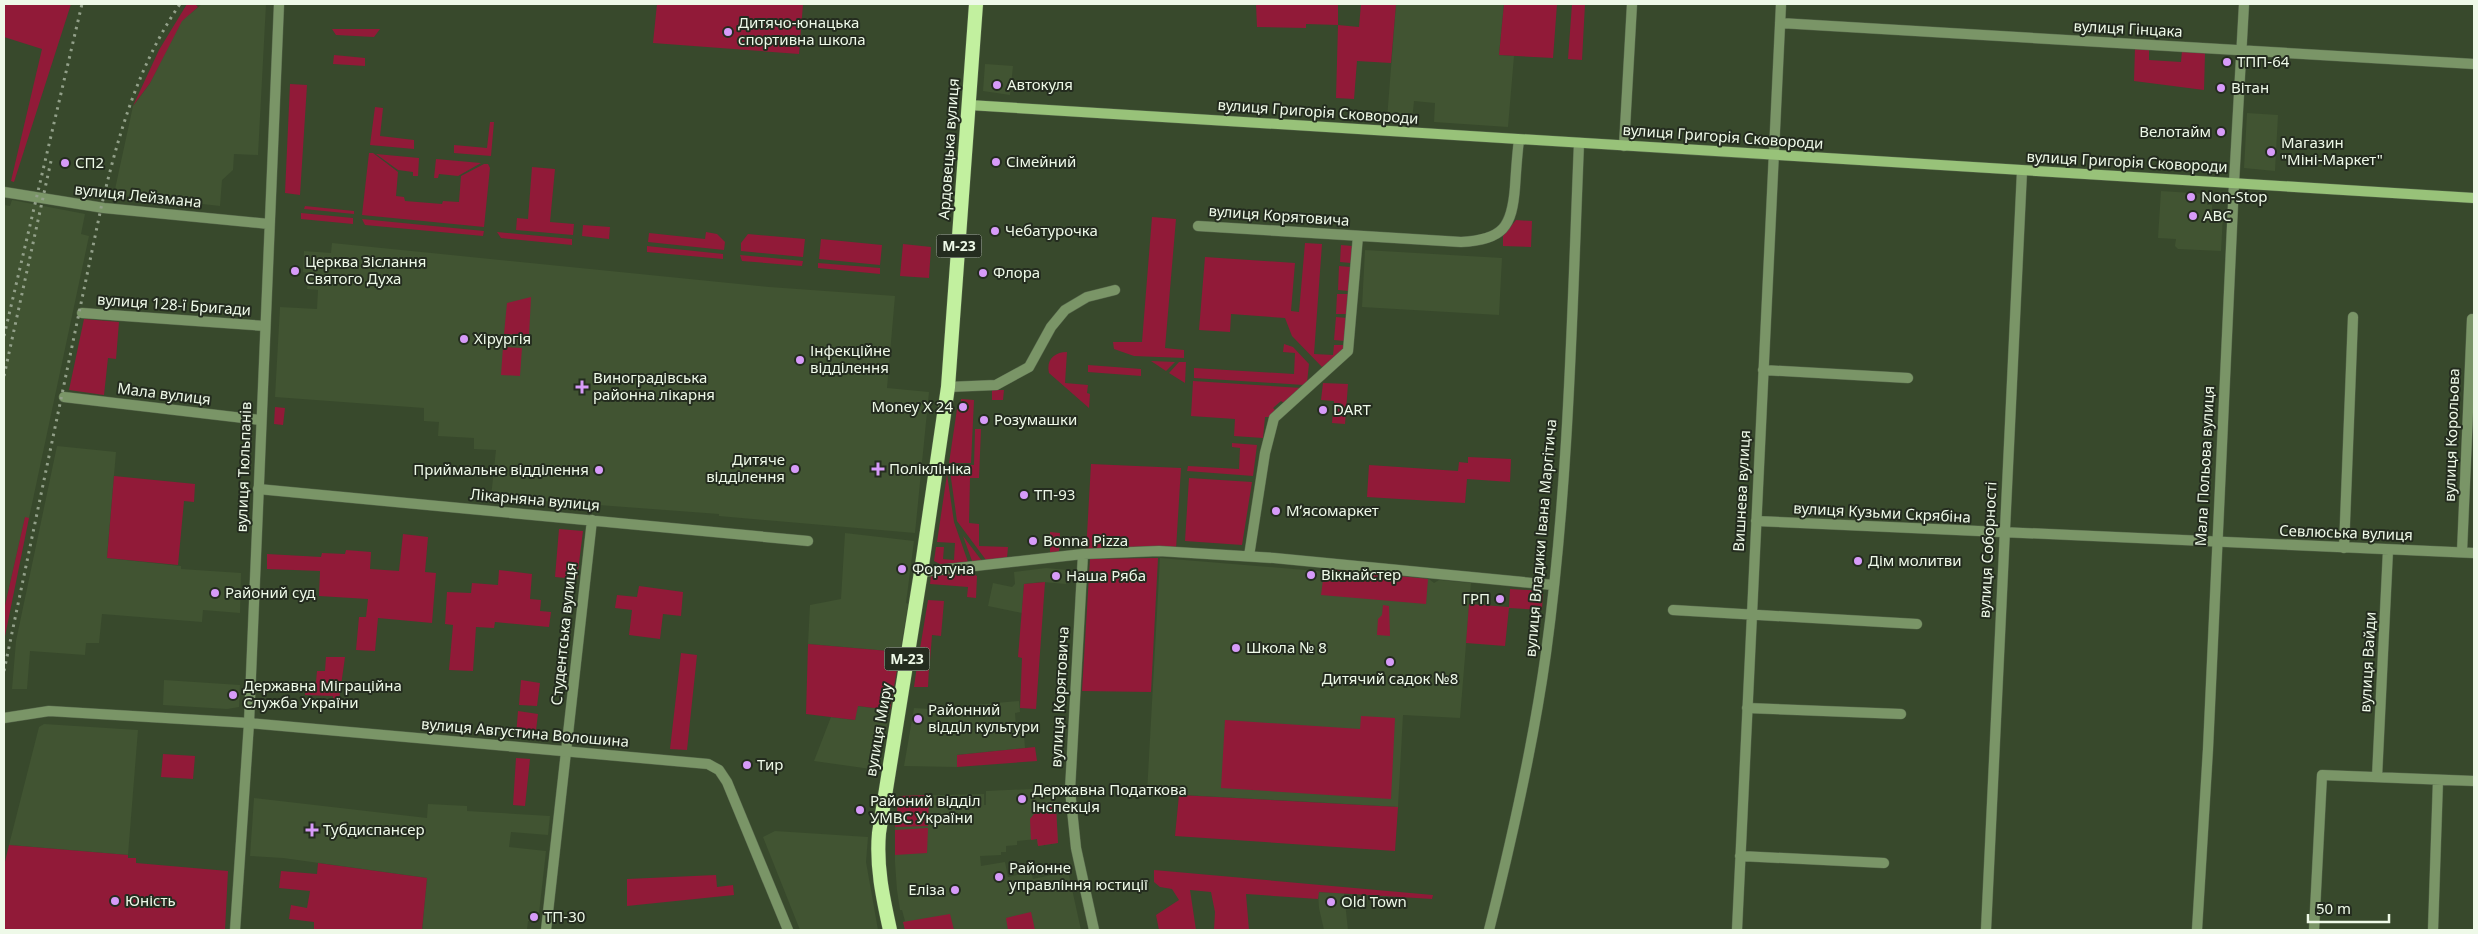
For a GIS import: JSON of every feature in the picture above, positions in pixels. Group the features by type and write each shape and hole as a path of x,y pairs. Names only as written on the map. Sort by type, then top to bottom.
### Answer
{"highway":[{"name":"Ардовецька вулиця","path":"948,387 976,4"},
{"name":"вулиця Миру","path":"890,930 880,883 878,844 948,387"}],"main road":[{"name":"вулиця Григорія Сковороди","path":"969,105 2474,198"}],"street":[{"name":"вулиця Тюльпанів","path":"235,930 249,723 264,326 279,4"},
{"path":"1624,146 1632,4"},
{"name":"Вишнева вулиця","path":"1737,930 1772,156 1781,4"},
{"name":"Мала Польова вулиця","path":"2197,930 2207,769 2216,543 2244,4"},
{"name":"вулиця Гінцака","path":"1780,23 2474,64"},
{"name":"вулиця Корятовича","path":"1198,226 1461,242 1486,240 1503,230 1512,217 1519,140"},
{"name":"вулиця Владики Івана Маргітича","path":"1489,930 1538,698 1553,585 1566,440 1579,143"},
{"name":"вулиця Соборності","path":"1986,930 2022,170"},
{"name":"вулиця Лейзмана","path":"4,192 101,208 269,224"},
{"name":"вулиця Корятовича","path":"1249,556 1265,453 1274,418 1348,351 1358,236"},
{"path":"948,387 996,385 1029,367 1051,327 1065,310 1087,297 1115,290"},
{"name":"вулиця 128-ї Бригади","path":"82,313 264,326"},
{"path":"2344,548 2353,317"},
{"name":"вулиця Корольова","path":"2462,552 2472,319"},
{"path":"1762,370 1908,378"},
{"name":"Мала вулиця","path":"64,397 261,420"},
{"name":"Лікарняна вулиця","path":"258,489 808,541"},
{"name":"Студентська вулиця","path":"546,930 592,520"},
{"name":"вулиця Кузьми Скрябіна","path":"1756,521 2216,543"},
{"name":"Севлюська вулиця","path":"2216,543 2474,553"},
{"name":"вулиця Вайди","path":"2377,777 2388,550"},
{"path":"921,572 1083,554 1159,551 1249,556 1553,585"},
{"name":"вулиця Корятовича","path":"1083,554 1070,790 1076,848 1094,930"},
{"path":"1673,610 1917,624"},
{"path":"1747,708 1902,714"},
{"name":"вулиця Августина Волошина","path":"4,718 49,711 249,723 566,752 700,762 719,770 726,782 788,930"},
{"path":"2314,930 2322,775 2474,781"},
{"path":"2434,930 2438,780"},
{"path":"1740,856 1884,863"}],"shaded area":[{"path":"4,4 71,4 14,182 11,181 42,49 4,37"},
{"path":"187,4 195,4 198,7 182,21 150,83 133,106 159,50"},
{"path":"202,4 266,4 258,155 234,154 233,170 222,180 220,206 114,194 133,106 150,83 181,21"},
{"name":"Дитячо-юнацька спортивна школа","path":"657,4 803,4 799,54 653,43"},
{"path":"1256,4 1338,4 1338,25 1306,24 1306,28 1257,27"},
{"path":"1361,4 1396,4 1391,63 1357,61 1354,99 1336,98 1338,25 1359,27"},
{"path":"1396,4 1504,4 1499,55 1514,56 1508,127 1434,122 1435,103 1414,101 1412,121 1387,119"},
{"path":"1504,4 1557,4 1553,58 1499,55"},
{"path":"1572,4 1585,4 1582,60 1568,59"},
{"path":"332,29 380,29 374,37 336,35"},
{"path":"2135,48 2149,49 2149,60 2181,62 2182,51 2205,53 2204,90 2134,81"},
{"path":"334,55 365,58 365,66 333,64"},
{"name":"Автокуля","path":"985,64 1013,66 1010,95 983,91"},
{"path":"290,84 307,85 300,195 285,193"},
{"path":"375,107 383,108 380,136 414,140 414,149 370,145"},
{"path":"2247,113 2278,115 2275,171 2244,168"},
{"path":"490,122 494,122 491,156 454,153 454,145 487,148"},
{"path":"369,153 373,153 398,172 396,196 404,197 405,201 442,204 443,201 459,202 461,176 484,164 488,164 490,168 484,227 362,215"},
{"path":"376,154 419,158 418,176 413,176 413,172 398,170"},
{"path":"436,159 481,163 458,176 439,174 438,178 434,178"},
{"path":"532,167 555,169 550,222 574,224 573,235 516,230 517,218 528,219"},
{"path":"2161,191 2207,194 2207,205 2212,205 2212,210 2219,210 2223,216 2221,251 2178,249 2175,246 2176,239 2158,238"},
{"path":"12,200 85,214 81,234 89,236 29,518 25,518 4,610 4,205 10,206"},
{"path":"305,206 354,211 354,214 304,209"},
{"path":"301,213 353,218 353,224 301,219"},
{"path":"1152,217 1176,219 1165,348 1184,350 1184,358 1134,356 1114,349 1113,342 1142,342"},
{"path":"362,219 484,231 483,236 365,225"},
{"path":"1516,220 1532,221 1531,247 1503,246 1503,236"},
{"path":"583,225 610,227 609,239 582,236"},
{"path":"497,232 572,239 572,245 501,238"},
{"path":"706,232 717,234 725,242 724,250 648,242 649,233 705,239"},
{"path":"748,234 805,239 803,257 741,251 741,243"},
{"path":"821,239 882,245 880,265 819,259"},
{"name":"Виноградівська районна лікарня","path":"332,243 769,287 895,296 887,388 929,392 915,533 719,516 719,514 491,497 496,450 474,449 474,438 438,436 439,422 424,421 424,408 275,397 280,307 317,309 318,290 307,289 309,273 303,272 304,251 331,253"},
{"path":"1305,243 1322,244 1314,354 1333,355 1334,345 1345,345 1340,354 1322,367 1292,336 1285,318 1231,314 1230,332 1199,330 1205,257 1295,263 1291,311 1299,312"},
{"path":"903,244 931,247 929,278 900,276"},
{"path":"1341,245 1352,246 1351,263 1340,262"},
{"path":"647,246 723,254 723,259 647,252"},
{"path":"1365,250 1502,258 1499,315 1362,307"},
{"path":"740,255 803,261 802,266 742,261"},
{"path":"818,263 880,268 880,274 818,268"},
{"path":"1339,266 1350,267 1349,291 1338,290"},
{"path":"1337,294 1348,294 1347,314 1336,314"},
{"path":"531,297 529,336 504,334 507,303"},
{"path":"1336,317 1347,318 1345,341 1334,340"},
{"path":"84,319 119,322 116,359 108,358 104,395 69,390"},
{"path":"1284,344 1293,347 1309,364 1307,383 1304,385 1194,378 1194,368 1294,374 1295,353 1283,352"},
{"path":"503,347 522,348 520,376 501,375"},
{"path":"1067,352 1065,383 1088,385 1087,393 1090,394 1089,408 1049,373 1048,368 1052,358 1058,353"},
{"path":"1151,361 1175,362 1166,371"},
{"path":"1179,362 1186,362 1185,383 1169,373"},
{"path":"1088,365 1141,369 1141,376 1088,372"},
{"path":"1193,381 1302,388 1284,403 1281,401 1273,408 1276,411 1269,417 1265,417 1263,438 1234,436 1235,419 1191,416"},
{"path":"1323,383 1348,384 1345,424 1332,423 1334,401 1321,400"},
{"path":"992,390 1004,390 1003,400 992,400"},
{"path":"961,399 974,400 971,463 949,463 957,409 965,410 966,404 961,403"},
{"path":"275,407 285,408 283,425 274,424"},
{"path":"975,429 981,429 979,478 970,478 969,523 979,524 979,546 1008,547 1007,558 986,560 957,521 949,464 974,465"},
{"path":"1232,443 1257,445 1253,476 1187,471 1188,466 1239,469 1240,448 1232,447"},
{"path":"57,446 116,452 107,558 181,566 181,569 241,573 240,613 203,610 202,622 102,614 99,643 86,643 85,655 30,651 27,689 12,689 16,641"},
{"path":"1468,457 1511,459 1510,482 1467,479 1465,503 1367,497 1369,465 1458,471 1459,462 1468,463"},
{"path":"1091,464 1181,468 1176,549 1086,552"},
{"path":"947,474 954,522 968,562 940,564 934,561 936,547 944,547 943,559 954,560 955,543 937,542"},
{"path":"114,476 195,484 194,502 184,501 178,565 107,558"},
{"path":"1189,478 1252,482 1242,545 1185,541"},
{"path":"25,517 29,518 4,641 4,610"},
{"path":"559,529 583,531 577,579 555,577"},
{"path":"1050,532 1060,533 1059,552 1050,553"},
{"path":"845,533 914,541 906,603 908,604 900,652 808,644 810,605 841,599"},
{"path":"403,534 428,537 425,572 436,573 432,623 378,618 375,651 356,650 359,617 366,617 368,599 319,596 320,571 267,569 267,554 321,557 322,553 345,554 346,550 371,552 370,569 399,571"},
{"path":"963,536 982,561 972,561"},
{"path":"1158,558 1151,692 1082,691 1090,559"},
{"name":"Школа № 8","path":"1160,558 1329,572 1330,569 1429,579 1434,583 1439,580 1471,583 1460,718 1403,715 1398,807 1147,793"},
{"path":"1046,568 1067,570 1066,584 1042,582 1024,584 1022,613 988,606 993,583 1012,587 1015,584 1014,572"},
{"path":"1330,569 1428,579 1426,604 1321,595 1323,580 1329,581"},
{"path":"499,570 532,574 530,599 541,600 540,611 551,612 549,627 495,622 494,628 476,627 473,671 449,670 453,625 445,624 447,592 471,593 472,583 498,585"},
{"path":"971,573 977,576 976,598 967,597 968,587 930,584 931,576 934,574"},
{"path":"1045,582 1036,709 1020,708 1022,658 1018,657 1024,584"},
{"path":"639,586 683,592 681,616 663,614 660,639 629,635 632,610 615,608 617,595 637,597"},
{"path":"1510,589 1543,591 1542,610 1509,608 1505,646 1466,643 1469,604 1509,607"},
{"path":"928,600 944,601 941,636 932,635 930,661 918,661"},
{"path":"1383,605 1389,606 1390,636 1377,635 1378,619 1382,615"},
{"path":"808,644 900,652 890,710 858,706 855,720 806,714"},
{"path":"681,653 697,655 687,750 670,749"},
{"path":"326,657 345,657 338,707 333,706 333,696 305,695 306,682 316,682 317,671 325,671"},
{"path":"917,666 929,667 928,687 914,687"},
{"path":"164,680 240,685 239,707 227,709 163,705"},
{"path":"521,680 540,683 537,706 519,705"},
{"path":"1019,701 1020,712 1015,713 1016,726 1020,727 1021,735 1024,735 1025,748 957,755 957,767 904,766 914,708 930,709"},
{"path":"857,706 890,710 878,770 814,761 831,717 855,720"},
{"path":"518,711 538,714 535,738 516,736"},
{"path":"1361,716 1395,718 1391,799 1221,788 1225,720 1360,729"},
{"path":"44,724 138,730 128,855 9,845 39,727"},
{"path":"1035,747 1037,761 957,767 957,755"},
{"path":"163,754 195,756 193,779 161,777"},
{"path":"516,758 530,759 525,806 513,805"},
{"path":"1055,788 1058,843 1038,846 1037,839 1017,841 1017,845 1006,846 1006,852 1001,852 1001,855 980,856 981,866 1005,862 1008,877 1031,872 1033,879 1068,871 1081,930 905,930 903,922 905,921 902,910 900,910 897,890 895,862 895,829 899,796 984,794 984,805 986,805 986,791"},
{"path":"929,795 928,826 895,827 899,796"},
{"path":"1179,795 1398,807 1395,851 1175,836"},
{"path":"254,798 427,818 428,804 467,806 467,811 550,816 548,835 511,832 509,847 546,851 538,922 528,921 527,930 422,930 427,878 283,858 250,856"},
{"path":"1056,806 1058,843 1038,846 1037,839 1031,840 1030,819 1034,814 1034,807"},
{"path":"928,828 927,853 895,855 895,830"},
{"path":"775,831 868,837 866,862 878,930 800,930 763,837"},
{"name":"Юність","path":"9,845 128,855 128,858 136,858 136,863 228,871 225,930 4,930 4,866"},
{"path":"318,863 427,878 422,930 314,930 314,922 289,919 291,905 307,908 310,891 279,888 281,871 317,874"},
{"path":"1154,870 1433,895 1432,899 1319,892 1318,899 1246,894 1249,930 1214,930 1215,912 1211,892 1190,890 1196,930 1159,930 1156,915 1179,900 1172,889 1160,887 1154,882"},
{"path":"716,875 717,887 733,885 734,895 627,906 627,879"},
{"path":"1318,892 1344,893 1348,930 1324,930 1319,908"},
{"path":"1031,912 1035,930 1008,930 1006,918"},
{"path":"950,914 954,930 905,930 903,922"}],"railway":[{"path":"4,336 82,4"},
{"path":"4,671 101,208 115,154 122,128 141,76 152,51 180,4"},
{"path":"4,376 51,161"}],"place":[{"name":"Дитячо-юнацька спортивна школа","path":"728,32"},
{"name":"ТПП-64","path":"2227,62"},
{"name":"Автокуля","path":"997,85"},
{"name":"Вітан","path":"2221,88"},
{"name":"Велотайм","path":"2221,132"},
{"name":"Магазин \"Міні-Маркет\"","path":"2271,152"},
{"name":"Сімейний","path":"996,162"},
{"name":"СП2","path":"65,163"},
{"name":"Non-Stop","path":"2191,197"},
{"name":"ABC","path":"2193,216"},
{"name":"Чебатурочка","path":"995,231"},
{"name":"Церква Зіслання Святого Духа","path":"295,271"},
{"name":"Флора","path":"983,273"},
{"name":"Хірургія","path":"464,339"},
{"name":"Інфекційне відділення","path":"800,360"},
{"name":"Виноградівська районна лікарня","path":"582,387"},
{"name":"Money X 24","path":"963,407"},
{"name":"DART","path":"1323,410"},
{"name":"Розумашки","path":"984,420"},
{"name":"Дитяче відділення","path":"795,469"},
{"name":"Поліклініка","path":"878,469"},
{"name":"Приймальне відділення","path":"599,470"},
{"name":"ТП-93","path":"1024,495"},
{"name":"Мʼясомаркет","path":"1276,511"},
{"name":"Bonna Pizza","path":"1033,541"},
{"name":"Дім молитви","path":"1858,561"},
{"name":"Фортуна","path":"902,569"},
{"name":"Вікнайстер","path":"1311,575"},
{"name":"Наша Ряба","path":"1056,576"},
{"name":"Районий суд","path":"215,593"},
{"name":"ГРП","path":"1500,599"},
{"name":"Школа № 8","path":"1236,648"},
{"name":"Дитячий садок №8","path":"1390,662"},
{"name":"Державна Міграційна Служба України","path":"233,695"},
{"name":"Районний відділ культури","path":"918,719"},
{"name":"Тир","path":"747,765"},
{"name":"Державна Податкова Інспекція","path":"1022,799"},
{"name":"Районий відділ УМВС України","path":"860,810"},
{"name":"Тубдиспансер","path":"312,830"},
{"name":"Районне управління юстиції","path":"999,877"},
{"name":"Еліза","path":"955,890"},
{"name":"Юність","path":"115,901"},
{"name":"Old Town","path":"1331,902"},
{"name":"ТП-30","path":"534,917"}]}
